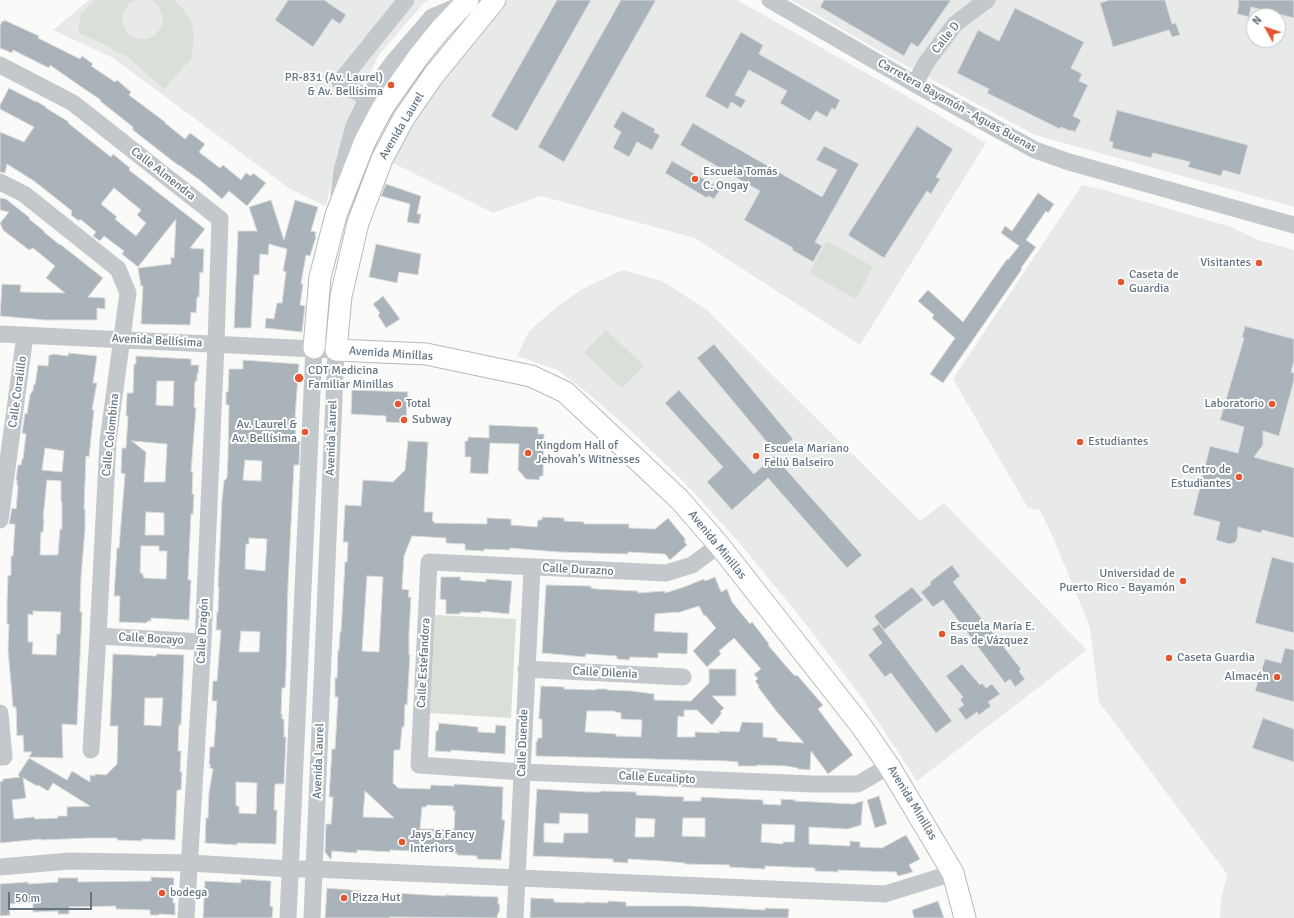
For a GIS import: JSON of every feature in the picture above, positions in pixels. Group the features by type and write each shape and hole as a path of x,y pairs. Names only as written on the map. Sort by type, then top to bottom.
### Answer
{"main road":[{"name":"Avenida Laurel","path":"336,350 341,296 358,223 382,159 404,118 433,76 495,0"},
{"name":"Avenida Laurel","path":"314,348 320,277 336,215 365,141 375,103 467,2"},
{"name":"Avenida Minillas","path":"336,350 426,354 531,376 565,392 680,500 719,545 862,727 889,766 953,873 965,918"}],"street":[{"path":"404,118 340,82 406,0"},
{"name":"Carretera Bayamón - Aguas Buenas","path":"770,0 915,84 1035,150 1069,162 1294,225"},
{"name":"Calle D","path":"915,84 926,63 955,24 987,0"},
{"name":"Calle Almendra","path":"0,65 73,103 220,218 216,344"},
{"name":"Calle Colombina","path":"0,182 24,194 118,269 128,293 108,441 98,636 90,750"},
{"name":"Avenida Bellísima","path":"0,334 336,350"},
{"name":"Calle Coralillo","path":"0,520 26,335"},
{"name":"Calle Dragón","path":"186,918 203,642 216,344"},
{"name":"Avenida Laurel","path":"288,918 314,348"},
{"name":"Avenida Laurel","path":"312,918 336,350"},
{"name":"Calle Durazno","path":"428,562 666,573 692,565 719,545"},
{"name":"Calle Estefandora","path":"419,765 428,562"},
{"name":"Calle Duende","path":"515,918 532,568"},
{"name":"Calle Bocayo","path":"98,636 203,642"},
{"name":"Calle Dilenia","path":"526,669 683,677"},
{"path":"0,713 4,757 0,757"},
{"name":"Calle Eucalipto","path":"419,765 522,772 813,784 858,784 889,766"},
{"path":"0,867 68,861 190,863 291,869 885,894 953,873"}],"shaded area":[{"path":"89,0 429,0 424,3 379,55 351,110 335,166 326,206 290,189 113,58 53,30"},
{"path":"95,0 136,0 130,3 125,9 122,17 123,24 126,32 132,37 148,39 155,35 163,22 159,7 153,1 148,0 174,0 182,8 192,23 194,37 191,59 164,89 129,58 78,32 81,13"},
{"name":"Escuela Tomás C. Ongay","path":"506,0 737,0 986,143 860,345 695,238 541,196 493,213 393,163 430,90"},
{"path":"791,0 1294,0 1294,207 1035,135 890,57"},
{"name":"Universidad de Puerto Rico - Bayamón","path":"1082,185 1105,190 1231,227 1258,240 1294,250 1294,918 1220,918 1221,901 1227,874 1099,702 1090,627 1052,535 1040,510 1028,508 953,379"},
{"path":"827,241 873,267 856,299 809,273"},
{"path":"623,270 662,281 707,310 920,521 944,503 1087,650 917,781 865,702 801,618 737,540 684,482 630,430 589,394 557,370 517,356 529,331 558,306 584,288"},
{"path":"606,330 644,366 622,388 584,353"},
{"path":"435,615 516,619 511,718 430,713"}],"building":[{"path":"288,0 324,0 346,15 340,24 332,19 313,47 275,20"},
{"path":"557,0 591,0 517,131 491,116"},
{"path":"621,0 656,0 564,162 538,147"},
{"path":"824,0 951,0 918,47 911,43 904,56 820,7"},
{"path":"1109,0 1165,0 1172,24 1176,23 1180,35 1172,37 1169,30 1113,47 1100,3"},
{"path":"1238,0 1294,0 1294,18 1286,16 1286,8 1251,7 1246,8 1246,16 1237,14"},
{"path":"1015,8 1084,42 1071,68 1082,74 1079,81 1088,85 1073,116 1081,120 1075,132 1061,127 1060,129 987,93 989,89 957,73 978,30 999,41"},
{"path":"4,20 39,36 38,38 80,59 82,56 93,64 91,66 115,82 117,80 131,92 129,95 185,139 190,133 205,144 199,152 220,168 223,165 241,180 246,173 251,176 253,173 266,183 247,206 229,191 222,199 201,181 133,130 133,127 100,101 101,100 50,65 49,68 13,50 12,53 0,48 0,26"},
{"path":"741,32 763,45 759,54 840,100 835,110 832,108 827,117 816,111 810,121 780,103 787,91 749,70 735,95 746,100 741,108 731,102 728,109 705,96"},
{"path":"9,88 46,107 69,122 68,123 111,157 113,154 130,168 129,170 205,229 190,248 204,249 203,273 200,272 199,297 197,297 196,313 191,312 190,325 141,324 143,286 141,286 138,268 171,264 171,257 174,258 176,219 138,267 122,254 124,251 104,236 100,241 93,236 96,232 80,219 79,221 71,215 72,211 34,181 7,164 5,173 0,172 0,132 24,142 34,127 0,109 0,105","holes":["114,188 141,210 137,215 146,223 136,236 115,219 117,217 101,204"]},
{"path":"1117,110 1248,145 1240,175 1223,170 1221,176 1188,167 1190,162 1153,153 1151,158 1112,148 1113,142 1109,141"},
{"path":"622,111 655,129 654,132 660,135 652,150 637,142 629,157 613,148 621,132 613,127"},
{"path":"693,123 822,197 837,170 816,160 824,146 859,164 815,242 822,246 813,262 792,250 793,248 744,220 760,191 680,145"},
{"path":"917,126 953,149 936,177 940,179 931,194 927,191 884,258 848,235"},
{"path":"672,161 715,185 714,187 720,190 714,199 708,196 707,198 665,173"},
{"path":"386,184 421,196 417,214 421,214 419,224 407,222 410,204 381,196"},
{"path":"1038,193 1054,204 1048,213 1046,211 1026,240 1036,247 943,383 930,374 955,338 932,318 934,315 918,301 928,290 963,322 1007,259 1008,260 1019,246 1001,233 1005,226 1012,231"},
{"path":"0,198 6,199 30,218 29,219 44,232 103,278 88,297 105,298 105,309 97,308 97,320 45,320 0,316 2,284 21,285 20,292 65,293 46,278 55,266 33,248 29,250 3,230 0,223 9,212 0,210"},
{"path":"271,200 284,240 295,200 318,207 311,231 316,232 316,237 310,256 306,255 301,284 303,284 300,305 305,306 302,332 265,328 266,318 274,319 277,303 282,303 286,272 283,271 287,249 269,244 268,255 260,254 259,275 254,275 251,328 234,328 238,231 257,231 249,207"},
{"path":"376,244 421,254 418,275 399,272 397,283 369,277"},
{"path":"383,296 400,319 386,328 378,315 380,313 373,304"},
{"path":"1245,326 1294,339 1294,361 1291,372 1294,373 1294,380 1279,436 1263,431 1263,445 1254,457 1294,468 1294,538 1262,530 1261,533 1238,527 1237,540 1234,543 1229,544 1216,540 1220,522 1193,515 1210,446 1238,453 1244,427 1220,420 1244,338 1242,337"},
{"path":"714,344 793,439 776,453 697,358"},
{"path":"69,353 97,356 93,383 97,383 92,410 94,410 89,457 86,456 84,509 85,529 81,577 80,612 82,612 77,725 62,724 63,758 29,757 32,752 24,752 23,735 17,736 16,707 13,707 8,650 8,576 11,575 11,556 13,556 15,524 9,524 12,508 16,509 18,486 16,480 18,465 21,465 23,459 26,434 22,433 25,413 27,414 30,395 34,384 35,385 38,365 48,366 49,355 52,354 68,356","holes":["45,448 64,451 62,472 42,470","47,480 61,481 62,529 60,529 58,555 40,555","33,611 61,612 60,634 57,634 56,655 32,654 33,642 28,642 28,614 33,615"]},
{"path":"136,356 191,359 191,365 199,365 197,381 195,381 194,407 196,408 191,472 193,472 192,494 194,494 193,514 191,514 188,580 191,580 189,620 151,618 151,621 146,623 119,622 120,596 114,596 117,548 119,548 125,474 121,473 122,448 126,448 128,416 126,416 127,393 133,393 134,364 136,364","holes":["157,381 174,381 173,406 156,405","132,441 167,444 165,482 144,482 146,452","146,512 164,513 164,535 145,535","141,546 159,546 159,551 167,551 166,579 144,578 142,573 140,573"]},
{"path":"243,360 299,364 295,417 295,441 300,441 299,465 294,465 288,584 286,669 285,688 282,688 281,714 282,719 284,719 284,737 286,737 284,784 275,784 274,810 277,810 276,844 237,843 237,845 205,843 206,818 208,818 209,792 213,769 210,768 209,764 210,747 214,747 217,701 212,701 213,681 217,681 221,630 216,630 222,500 224,481 227,478 228,455 229,405 226,405 226,392 228,392 229,369 243,369","holes":["245,460 262,461 261,481 243,480","249,538 267,539 265,571 245,569 246,544 249,544","241,631 260,632 259,652 239,652","236,782 257,783 256,814 239,813 239,806 236,806"]},
{"path":"352,390 408,392 406,423 386,422 386,416 351,414"},
{"path":"679,390 754,474 774,456 862,555 847,568 768,478 732,510 707,482 723,467 665,403"},
{"name":"Kingdom Hall of Jehovah’s Witnesses","path":"489,425 537,427 538,434 544,434 543,476 540,476 539,480 526,479 518,470 519,444 490,443 488,474 470,473 471,457 465,457 465,441 468,441 468,437 489,438"},
{"path":"408,441 428,442 424,512 433,512 432,521 434,521 434,523 487,524 487,518 511,519 511,525 537,527 538,520 542,520 542,517 564,518 564,521 584,522 584,524 629,524 629,528 655,529 668,518 686,540 684,541 687,545 670,560 665,554 628,552 628,554 559,552 510,548 510,550 465,550 465,544 446,543 446,538 412,536 404,556 402,589 409,590 408,597 411,597 407,705 405,704 404,727 402,727 400,750 394,750 393,783 398,788 430,789 431,785 454,786 454,784 503,787 502,820 505,820 501,860 477,859 477,856 457,855 457,853 450,853 450,848 433,848 433,852 357,850 357,853 332,851 331,860 325,852 326,824 331,824 333,797 329,797 332,749 335,749 338,697 335,697 335,678 337,678 338,650 341,632 345,562 347,562 348,542 343,542 345,505 361,506 363,480 393,482 405,470","holes":["367,576 383,577 379,652 362,651","365,791 394,818 363,817","427,805 453,806 453,811 455,811 454,829 420,829 422,807 426,807"]},
{"path":"1272,557 1294,563 1294,633 1255,623"},
{"path":"952,565 960,576 953,582 1021,669 1019,671 1025,679 1015,687 1010,679 1005,683 943,600 933,607 921,592 931,584 931,581"},
{"path":"441,577 461,577 460,580 486,582 486,579 512,581 509,614 481,611 481,613 460,612 460,614 446,614 446,600 440,599"},
{"path":"715,577 721,592 727,589 732,602 750,624 752,622 769,644 768,645 792,673 795,676 797,675 823,705 818,709 853,755 828,774 811,751 810,770 786,766 738,766 738,762 727,761 536,756 536,742 538,738 542,738 542,719 539,719 541,686 564,687 564,689 607,689 632,691 654,694 654,700 691,701 709,683 709,669 736,669 736,696 712,696 724,708 720,712 722,713 712,725 697,710 684,710 684,717 678,716 677,737 695,737 695,732 739,732 742,722 763,723 763,737 777,738 777,741 804,743 758,687 759,686 755,681 758,679 754,674 761,669 734,638 719,651 721,654 707,667 693,651 716,628 705,615 704,616 699,606 677,613 655,614 654,631 688,633 687,654 658,653 658,658 630,657 629,660 617,659 617,656 586,654 585,657 542,653 546,585 591,586 591,588 596,589 638,591 638,593 665,591 665,593 704,579 705,581","holes":["587,711 615,711 621,713 621,719 642,720 641,737 616,736 616,734 585,732"]},
{"path":"912,587 923,600 884,630 874,616"},
{"path":"879,624 952,721 936,733 891,673 885,677 868,655 882,643 872,629"},
{"name":"Almacén","path":"1285,648 1294,650 1294,702 1255,691 1265,659 1281,663"},
{"path":"113,654 156,656 157,654 184,655 181,725 179,725 178,751 181,751 180,772 182,772 181,790 177,790 175,840 142,839 142,841 117,840 117,838 89,838 41,839 0,843 0,782 3,781 3,779 20,777 18,775 29,758 67,780 72,771 90,782 90,775 106,775 117,764 118,726 110,726","holes":["145,698 163,698 161,726 144,725","23,778 48,791 53,783 90,806 67,807 67,816 58,816 58,818 35,819 34,817 14,819 12,800 26,798"]},
{"path":"962,664 980,685 982,683 986,688 992,684 1000,694 988,702 991,706 979,715 977,712 966,720 958,709 964,705 960,700 963,697 946,676"},
{"path":"1263,718 1294,729 1294,762 1252,748"},
{"path":"439,723 478,727 478,732 495,733 496,725 506,726 505,754 451,750 451,752 435,751 436,731 438,731"},
{"path":"537,789 589,792 636,792 636,795 684,797 683,801 701,801 701,797 763,800 763,804 781,805 781,799 853,804 863,801 861,825 848,829 809,827 809,844 850,846 850,841 860,842 860,847 882,848 906,835 920,859 909,865 913,872 898,876 896,872 838,870 838,872 815,871 815,868 765,866 765,869 729,867 730,865 685,864 628,859 628,863 613,862 613,859 533,856","holes":["560,813 588,814 588,833 564,833 563,843 544,842 544,823 559,824","636,818 655,819 654,837 635,837","683,818 705,818 705,837 682,836","762,824 795,825 794,842 783,842 783,844 761,842"]},
{"path":"879,796 887,824 875,828 867,800"},
{"path":"151,877 174,878 173,903 175,903 175,915 150,915 150,910 116,909 116,906 69,907 69,914 58,914 58,911 33,912 33,902 9,904 10,915 0,916 0,884 58,882 58,878 78,878 78,882 151,881"},
{"path":"241,879 271,881 270,906 273,907 272,918 203,918 205,881 241,883"},
{"path":"327,888 362,891 362,895 394,896 394,893 498,897 498,904 500,905 497,918 325,918"},
{"path":"531,898 554,899 554,902 626,902 626,906 690,906 765,910 765,908 789,909 788,918 530,918"},
{"path":"938,901 944,918 914,918 912,910"}],"place":[{"name":"PR-831 (Av. Laurel) & Av. Bellísima","path":"391,85"},
{"name":"Escuela Tomás C. Ongay","path":"695,179"},
{"name":"Visitantes","path":"1259,263"},
{"name":"Caseta de Guardia","path":"1121,282"},
{"name":"CDT Medicina Familiar Minillas","path":"299,378"},
{"name":"Total","path":"398,404"},
{"name":"Laboratorio","path":"1272,404"},
{"name":"Subway","path":"404,420"},
{"name":"Av. Laurel & Av. Bellísima","path":"305,432"},
{"name":"Estudiantes","path":"1080,442"},
{"name":"Kingdom Hall of Jehovah’s Witnesses","path":"528,453"},
{"name":"Escuela Mariano Feliú Balseiro","path":"756,456"},
{"name":"Centro de Estudiantes","path":"1239,477"},
{"name":"Universidad de Puerto Rico - Bayamón","path":"1183,581"},
{"name":"Escuela María E. Bas de Vázquez","path":"942,634"},
{"name":"Caseta Guardia","path":"1169,658"},
{"name":"Almacén","path":"1277,677"},
{"name":"Jays & Fancy Interiors","path":"402,842"},
{"name":"bodega","path":"162,893"},
{"name":"Pizza Hut","path":"344,898"}]}
